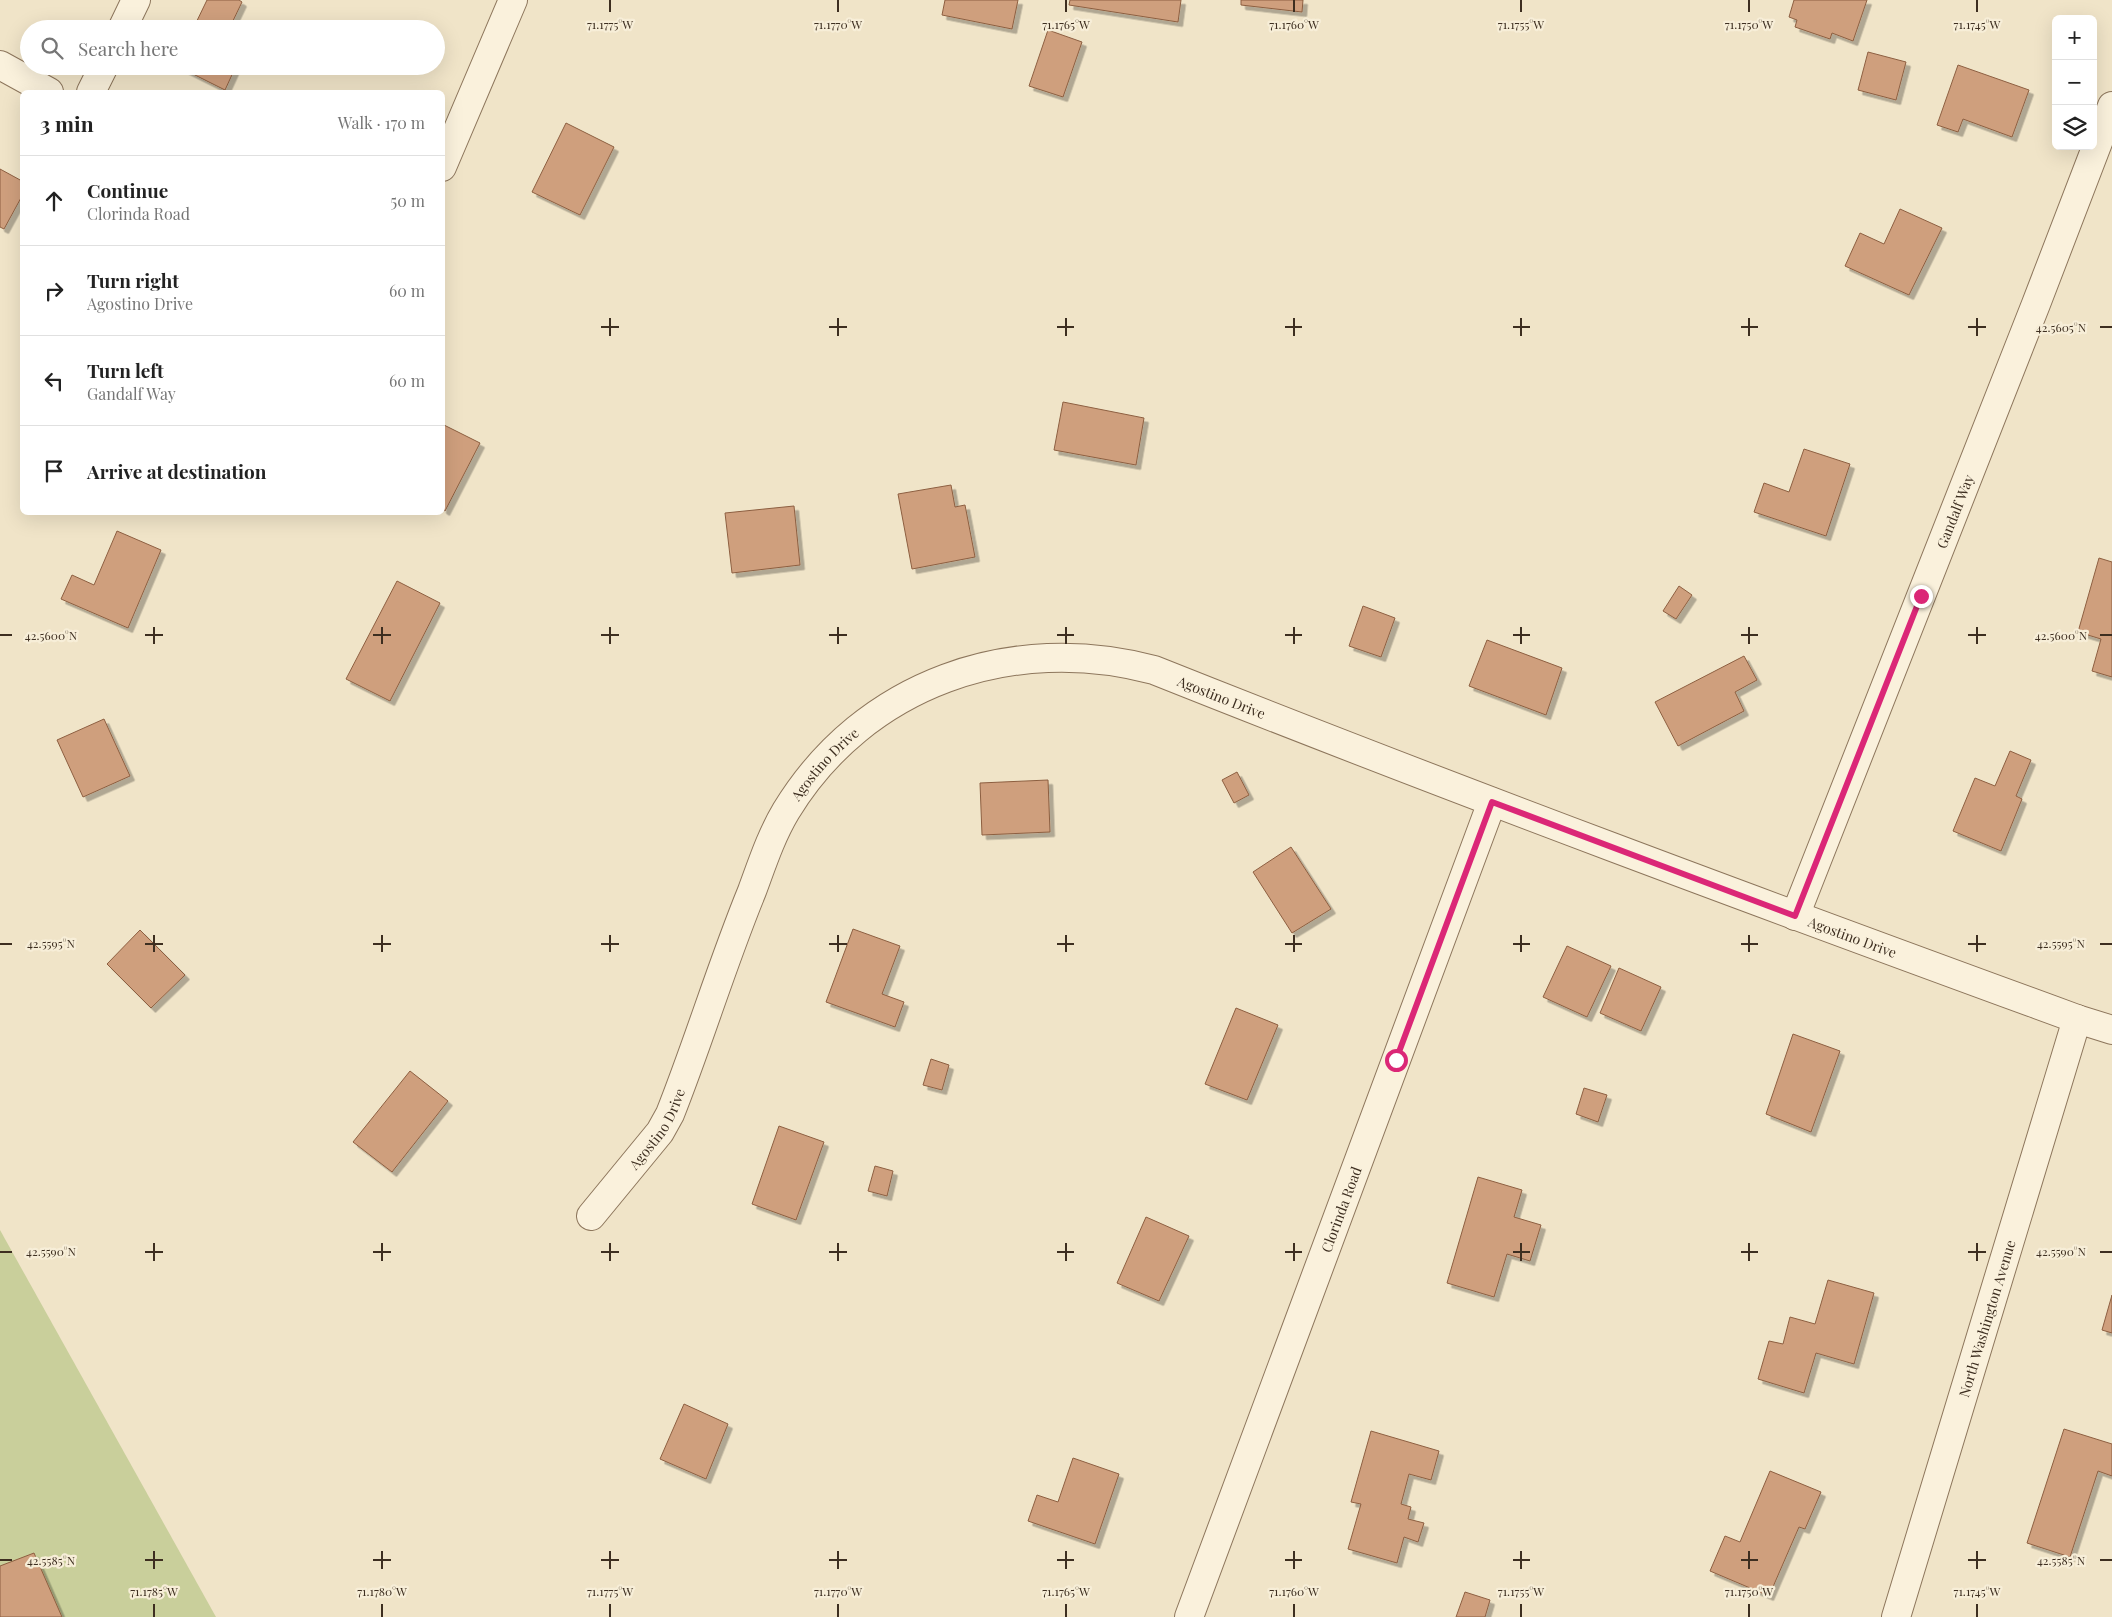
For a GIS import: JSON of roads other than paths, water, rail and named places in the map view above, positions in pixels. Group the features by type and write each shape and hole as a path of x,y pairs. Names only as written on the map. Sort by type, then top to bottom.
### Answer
{"street":[{"path":"126,20 136,0"},
{"path":"445,160 513,0"},
{"path":"0,65 46,90"},
{"path":"92,90 100,75"},
{"name":"Gandalf Way","path":"1795,916 2112,106"},
{"name":"Agostino Drive","path":"591,1216 660,1132 670,1114 726,954 785,812 814,772 836,748 873,717 915,691 976,668 1024,658 1073,656 1122,662 1154,670 1492,802 1795,916 2112,1030"},
{"name":"Clorinda Road","path":"1189,1617 1492,802"},
{"name":"North Washington Avenue","path":"1896,1617 2078,1019"}]}
